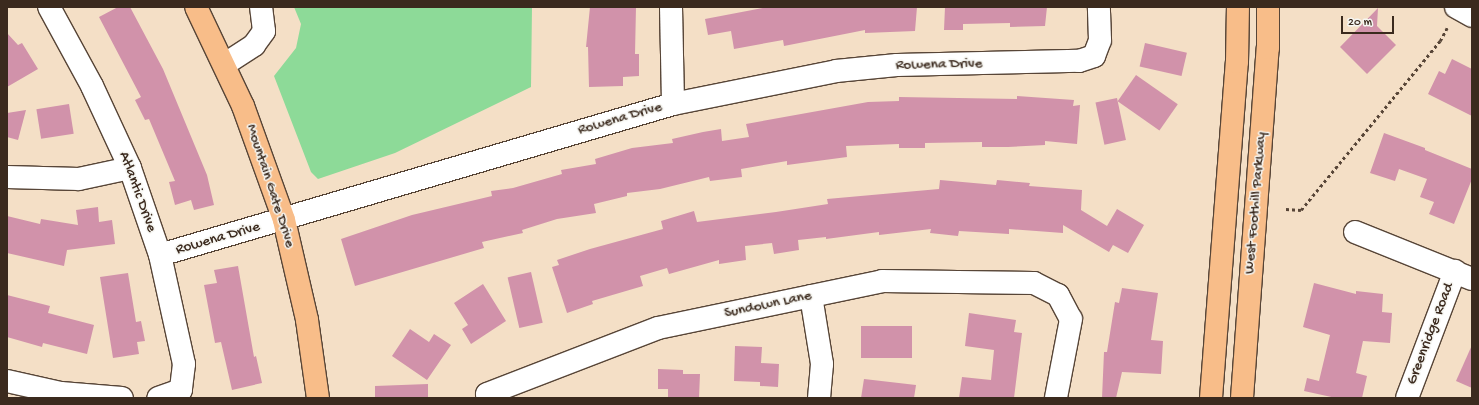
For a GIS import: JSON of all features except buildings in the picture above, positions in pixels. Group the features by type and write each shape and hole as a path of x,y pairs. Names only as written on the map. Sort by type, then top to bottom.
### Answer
{"main road":[{"name":"Mountain Gate Drive","path":"196,7 225,64 260,148 284,220 307,320 318,398"},
{"name":"West Foothill Parkway","path":"1211,398 1237,62 1238,7"},
{"name":"West Foothill Parkway","path":"1242,398 1268,48 1268,7"}],"street":[{"name":"Atlantic Drive","path":"49,7 92,86 130,168 160,255 184,364 181,390 158,398"},
{"path":"225,64 254,45 264,31 261,7"},
{"path":"671,7 673,104"},
{"name":"Rowena Drive","path":"160,255 284,220 673,104 836,70 897,66 1079,61 1094,56 1100,40 1099,7"},
{"path":"1456,7 1472,16"},
{"path":"7,177 79,179 130,168"},
{"path":"1355,232 1463,275"},
{"name":"Greenridge Road","path":"1407,398 1463,275"},
{"name":"Sundown Lane","path":"488,396 658,328 882,281 1034,283 1058,295 1071,319 1056,398"},
{"path":"811,296 822,364 820,398"},
{"path":"7,381 62,393 122,398"}],"path":[{"path":"1286,209 1301,210 1440,41 1447,28"}],"green space":[{"path":"294,7 532,7 531,87 395,153 318,179 311,172 274,76 296,48 301,24"}]}
